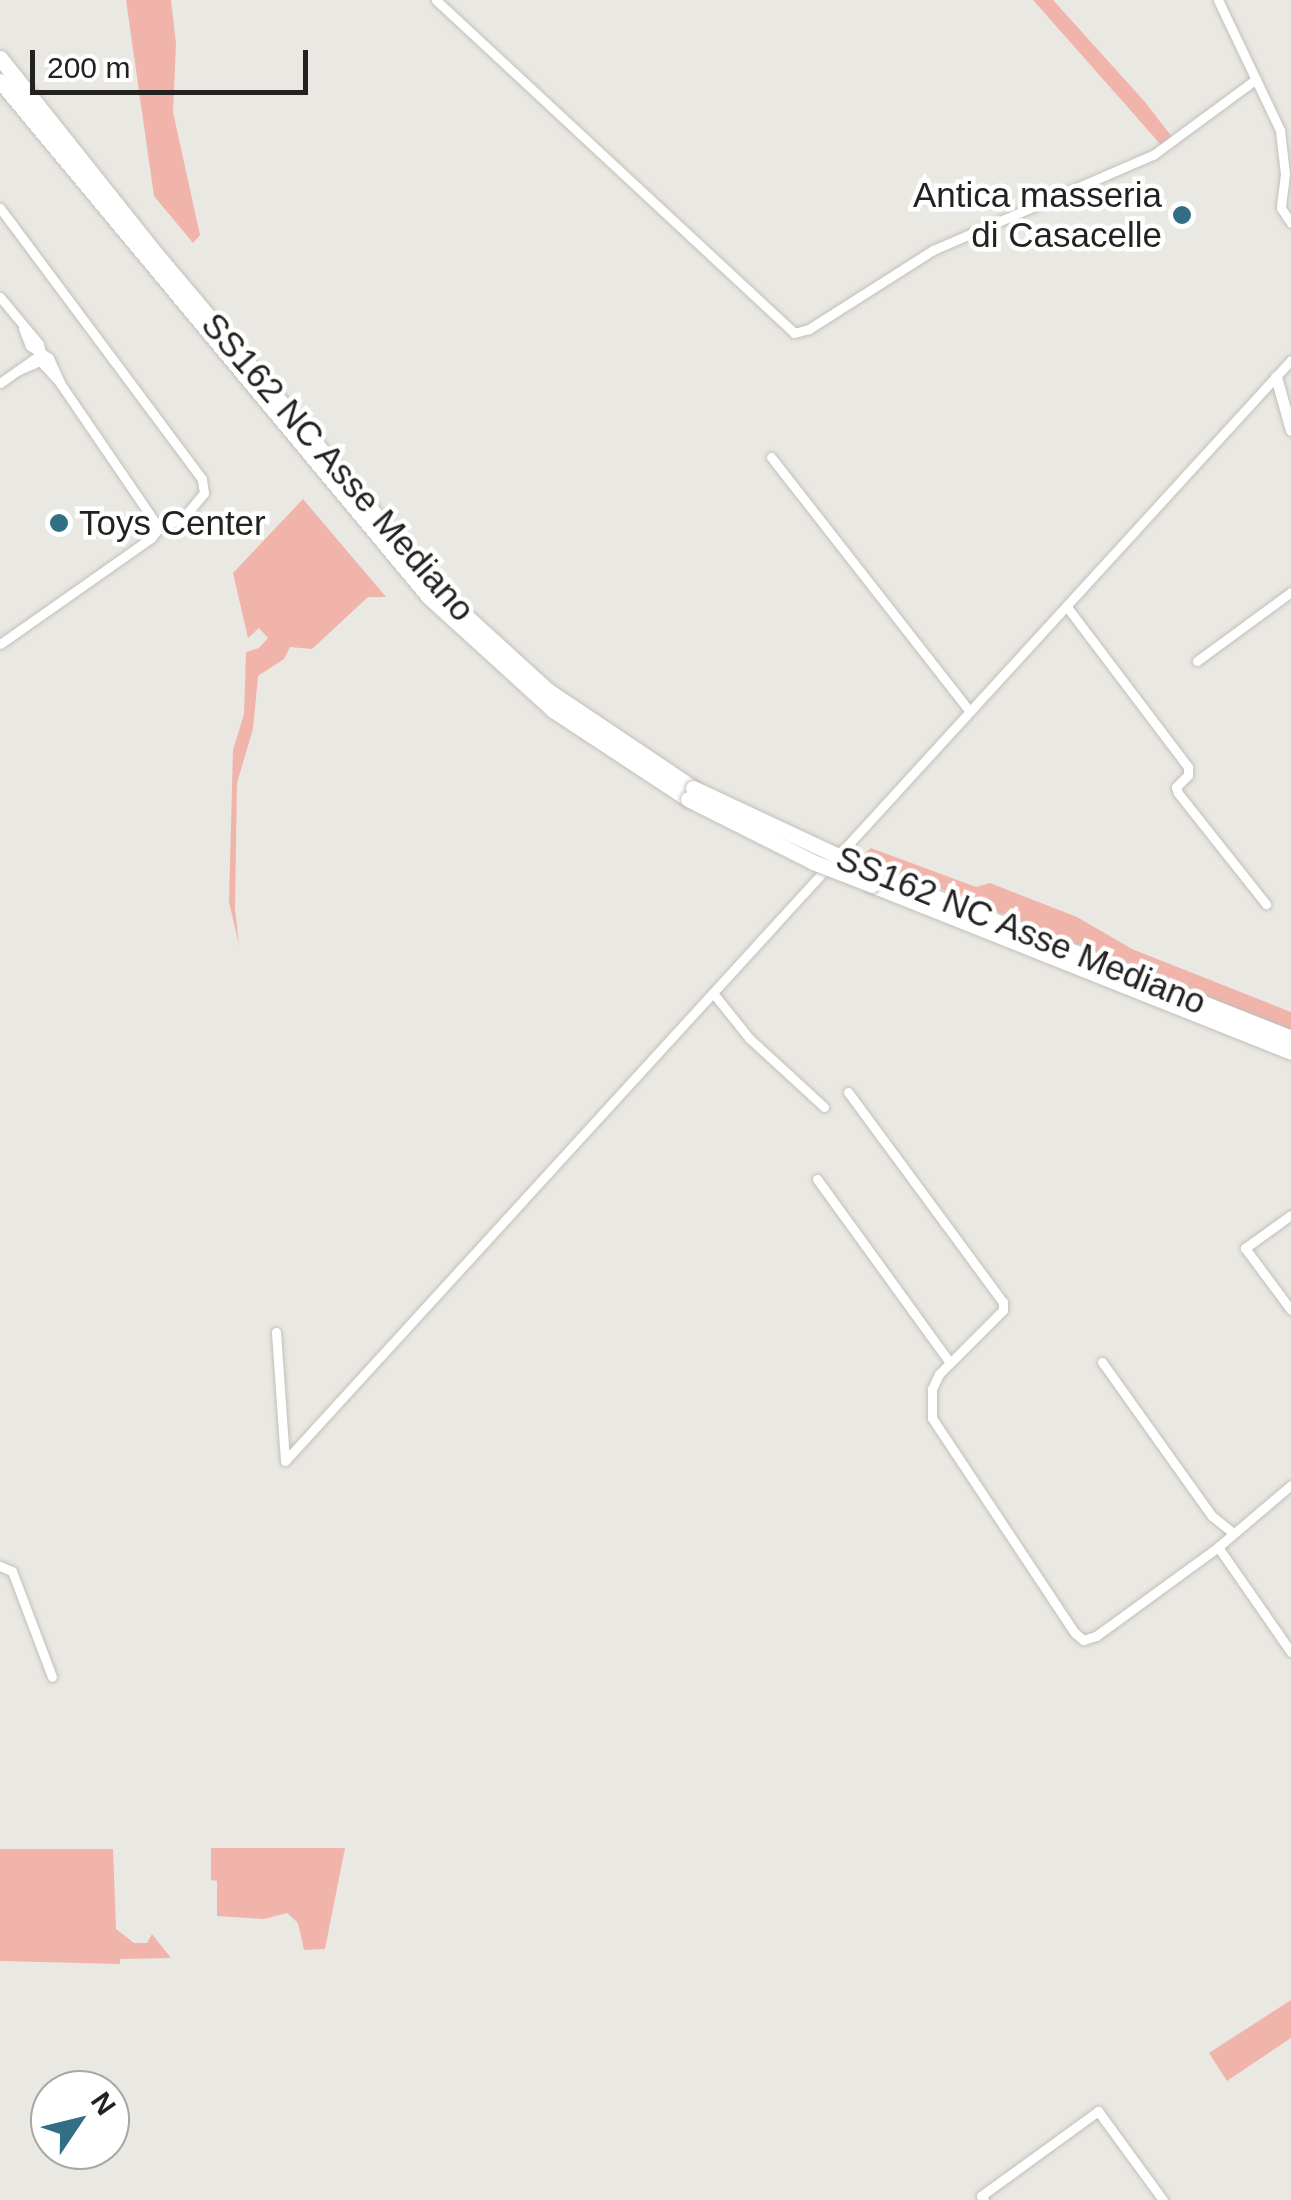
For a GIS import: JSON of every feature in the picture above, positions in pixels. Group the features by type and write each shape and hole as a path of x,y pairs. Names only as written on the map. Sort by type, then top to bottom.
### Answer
{"highway":[{"name":"SS162 NC Asse Mediano","path":"0,58 241,366"},
{"name":"SS162 NC Asse Mediano","path":"0,81 331,476 442,594 550,700 691,793 874,879 1291,1052"},
{"name":"SS162 NC Asse Mediano","path":"874,879 1291,1038"}],"street":[{"path":"436,0 794,333 810,329 933,250 1153,155 1256,79"},
{"path":"1218,0 1280,130 1284,174 1281,208 1291,223"},
{"path":"0,208 202,479 204,493 182,519 159,528 151,538 0,644"},
{"path":"0,297 61,376 60,383 159,528"},
{"path":"0,383 37,362 41,354"},
{"path":"276,1332 285,1461 1291,360"},
{"path":"1276,376 1291,430"},
{"path":"771,457 970,712"},
{"path":"1197,661 1291,592"},
{"path":"1067,607 1188,767 1189,773 1176,788 1178,794 1266,904"},
{"path":"713,993 749,1038 824,1107"},
{"path":"848,1092 1004,1306 948,1360 932,1389 932,1418 1082,1640 1144,1605 1291,1485"},
{"path":"817,1179 948,1360"},
{"path":"1291,1215 1246,1248 1291,1310"},
{"path":"1102,1362 1212,1516 1232,1532"},
{"path":"1218,1547 1291,1652"},
{"path":"0,1566 12,1571 52,1676"},
{"path":"982,2198 1098,2111 1163,2200"}],"shaded area":[{"path":"126,0 171,0 176,44 173,112 200,235 193,243 154,196"},
{"path":"1033,0 1053,0 1172,137 1162,146"},
{"path":"303,499 386,597 368,597 312,649 290,647 284,659 258,676 253,729 237,783 235,909 239,945 229,902 233,750 244,714 246,652 259,648 268,638 259,628 248,638 233,573"},
{"path":"871,848 976,887 990,883 1077,917 1132,949 1291,1012 1291,1031 861,856"},
{"path":"211,1848 345,1848 325,1949 304,1950 298,1923 287,1913 264,1919 217,1916 217,1881 211,1880"},
{"path":"0,1849 113,1849 116,1929 134,1943 147,1943 152,1934 171,1958 120,1959 120,1964 0,1961"},
{"path":"1291,2000 1291,2038 1227,2081 1209,2053"}],"place":[{"name":"Antica masseria di Casacelle","path":"1182,215"},
{"name":"Toys Center","path":"59,523"}]}
